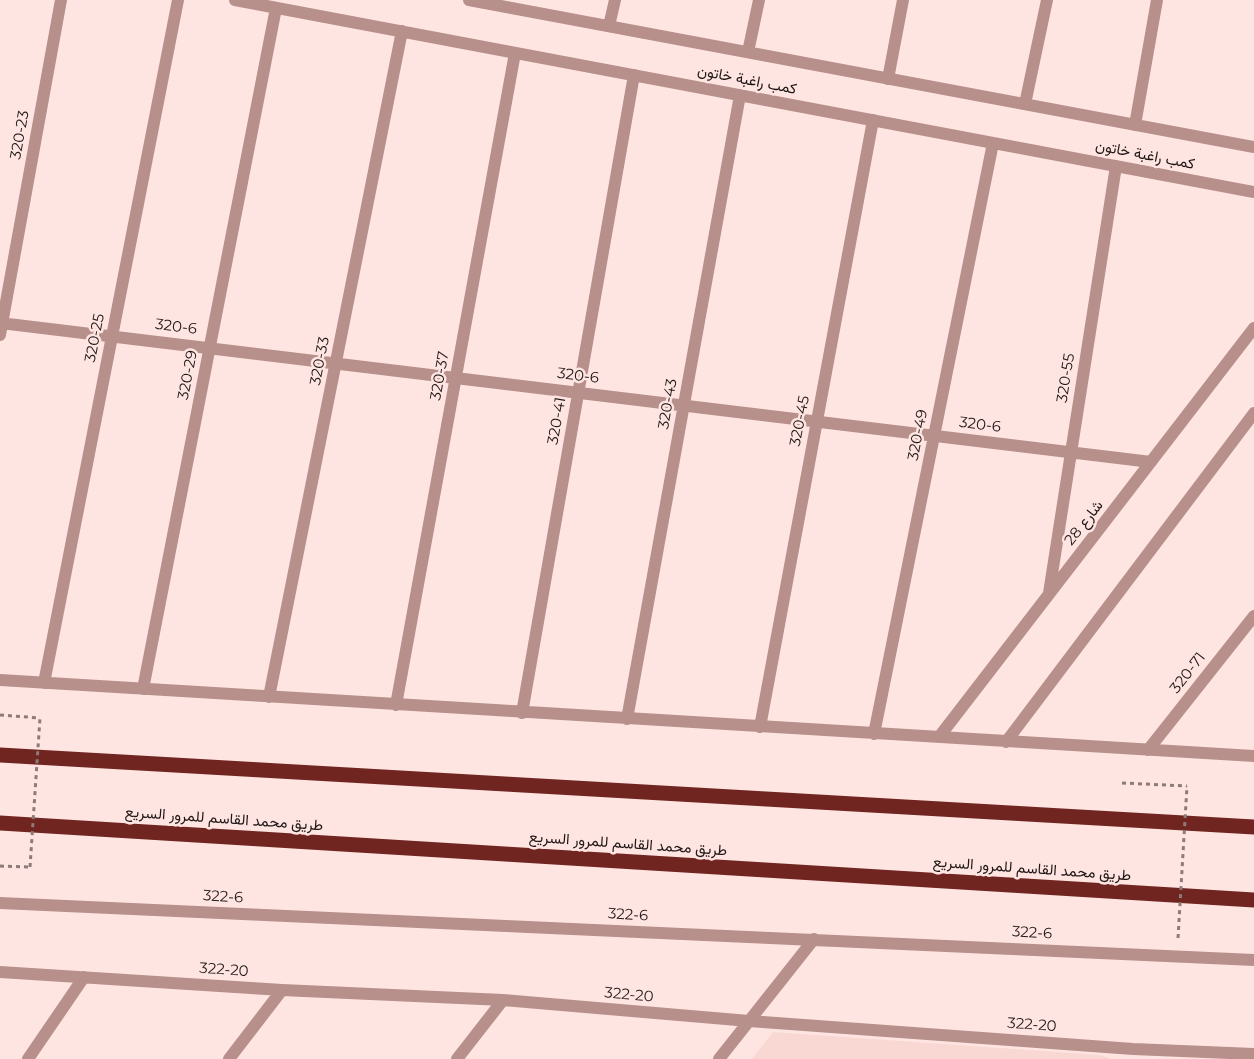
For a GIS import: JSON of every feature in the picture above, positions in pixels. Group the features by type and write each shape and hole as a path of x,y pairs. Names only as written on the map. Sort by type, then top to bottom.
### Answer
{"highway":[{"path":"0,755 1254,826"},
{"name":"طريق محمد القاسم للمرور السريع","path":"0,823 1254,900"}],"street":[{"name":"320-23","path":"1,327 61,0"},
{"name":"320-25","path":"44,683 178,0"},
{"name":"كمب راغبة خاتون","path":"235,0 1254,192"},
{"name":"كمب راغبة خاتون","path":"469,0 1254,147"},
{"path":"609,26 615,0"},
{"path":"748,52 759,0"},
{"path":"888,79 903,0"},
{"path":"1025,104 1047,0"},
{"path":"1135,125 1157,0"},
{"name":"320-29","path":"143,689 276,8"},
{"name":"320-33","path":"269,698 402,31"},
{"name":"320-37","path":"396,705 515,53"},
{"name":"320-41","path":"522,712 634,75"},
{"name":"320-43","path":"627,719 740,95"},
{"name":"320-45","path":"760,727 873,120"},
{"name":"320-49","path":"874,734 993,143"},
{"name":"320-55","path":"1048,596 1116,166"},
{"name":"320-6","path":"1,327 112,336 1151,462"},
{"name":"شارع 28","path":"939,737 1254,328"},
{"path":"1006,742 1254,413"},
{"name":"320-71","path":"1148,750 1254,616"},
{"path":"0,680 269,698 1254,756"},
{"name":"322-6","path":"0,903 1254,960"},
{"path":"719,1059 814,939"},
{"name":"322-20","path":"0,972 282,990 503,1000 749,1021 1133,1049 1254,1054"},
{"path":"28,1059 84,977"},
{"path":"229,1059 282,990"},
{"path":"457,1059 503,1000"},
{"path":"1124,1059 1133,1049"}],"path":[{"path":"0,716 40,718 30,867 0,866"},
{"path":"1122,782 1187,786 1178,938"}],"shaded area":[{"path":"773,1032 1100,1055 1110,1058 752,1059"}]}
